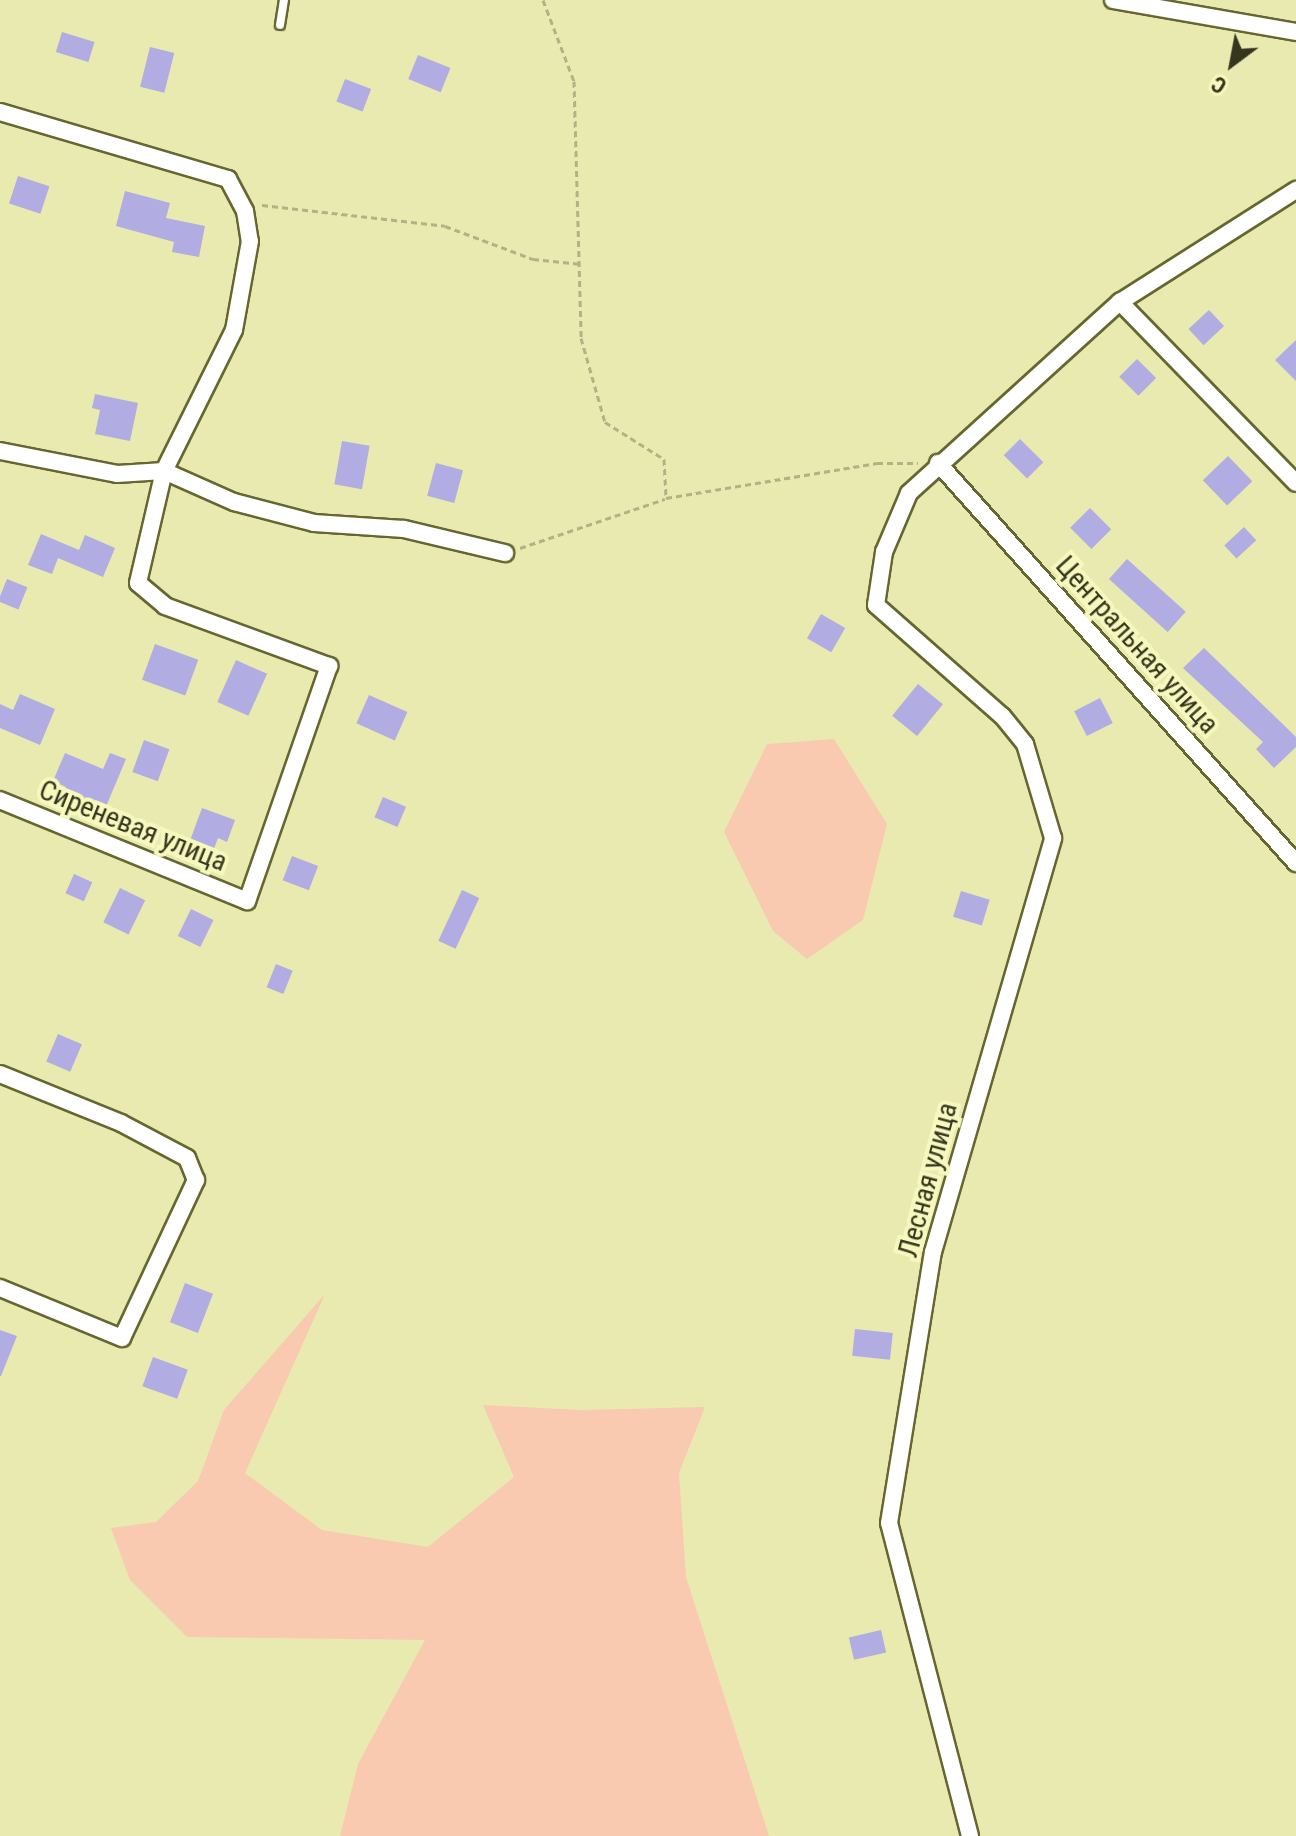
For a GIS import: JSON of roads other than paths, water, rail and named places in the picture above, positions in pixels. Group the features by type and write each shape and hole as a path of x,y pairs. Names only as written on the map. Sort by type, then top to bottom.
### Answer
{"street":[{"path":"1113,0 1296,32"},
{"path":"0,112 228,179 240,202 250,241 234,330 164,471"},
{"path":"938,463 1120,302 1292,199"},
{"path":"1120,302 1296,483"},
{"path":"0,451 117,474 164,471 234,502 314,523 404,529 505,553"},
{"name":"Лесная улица","path":"938,463 909,493 884,552 876,605 1002,716 1025,744 1053,838 933,1252 889,1523 970,1836"},
{"name":"Центральная улица","path":"938,463 1296,863"},
{"name":"Сиреневая улица","path":"0,800 247,901 329,666 165,606 138,583 164,471"},
{"path":"0,1074 121,1123 187,1158 196,1180 122,1338 0,1288"}],"lane":[{"path":"280,25 284,0"}]}
